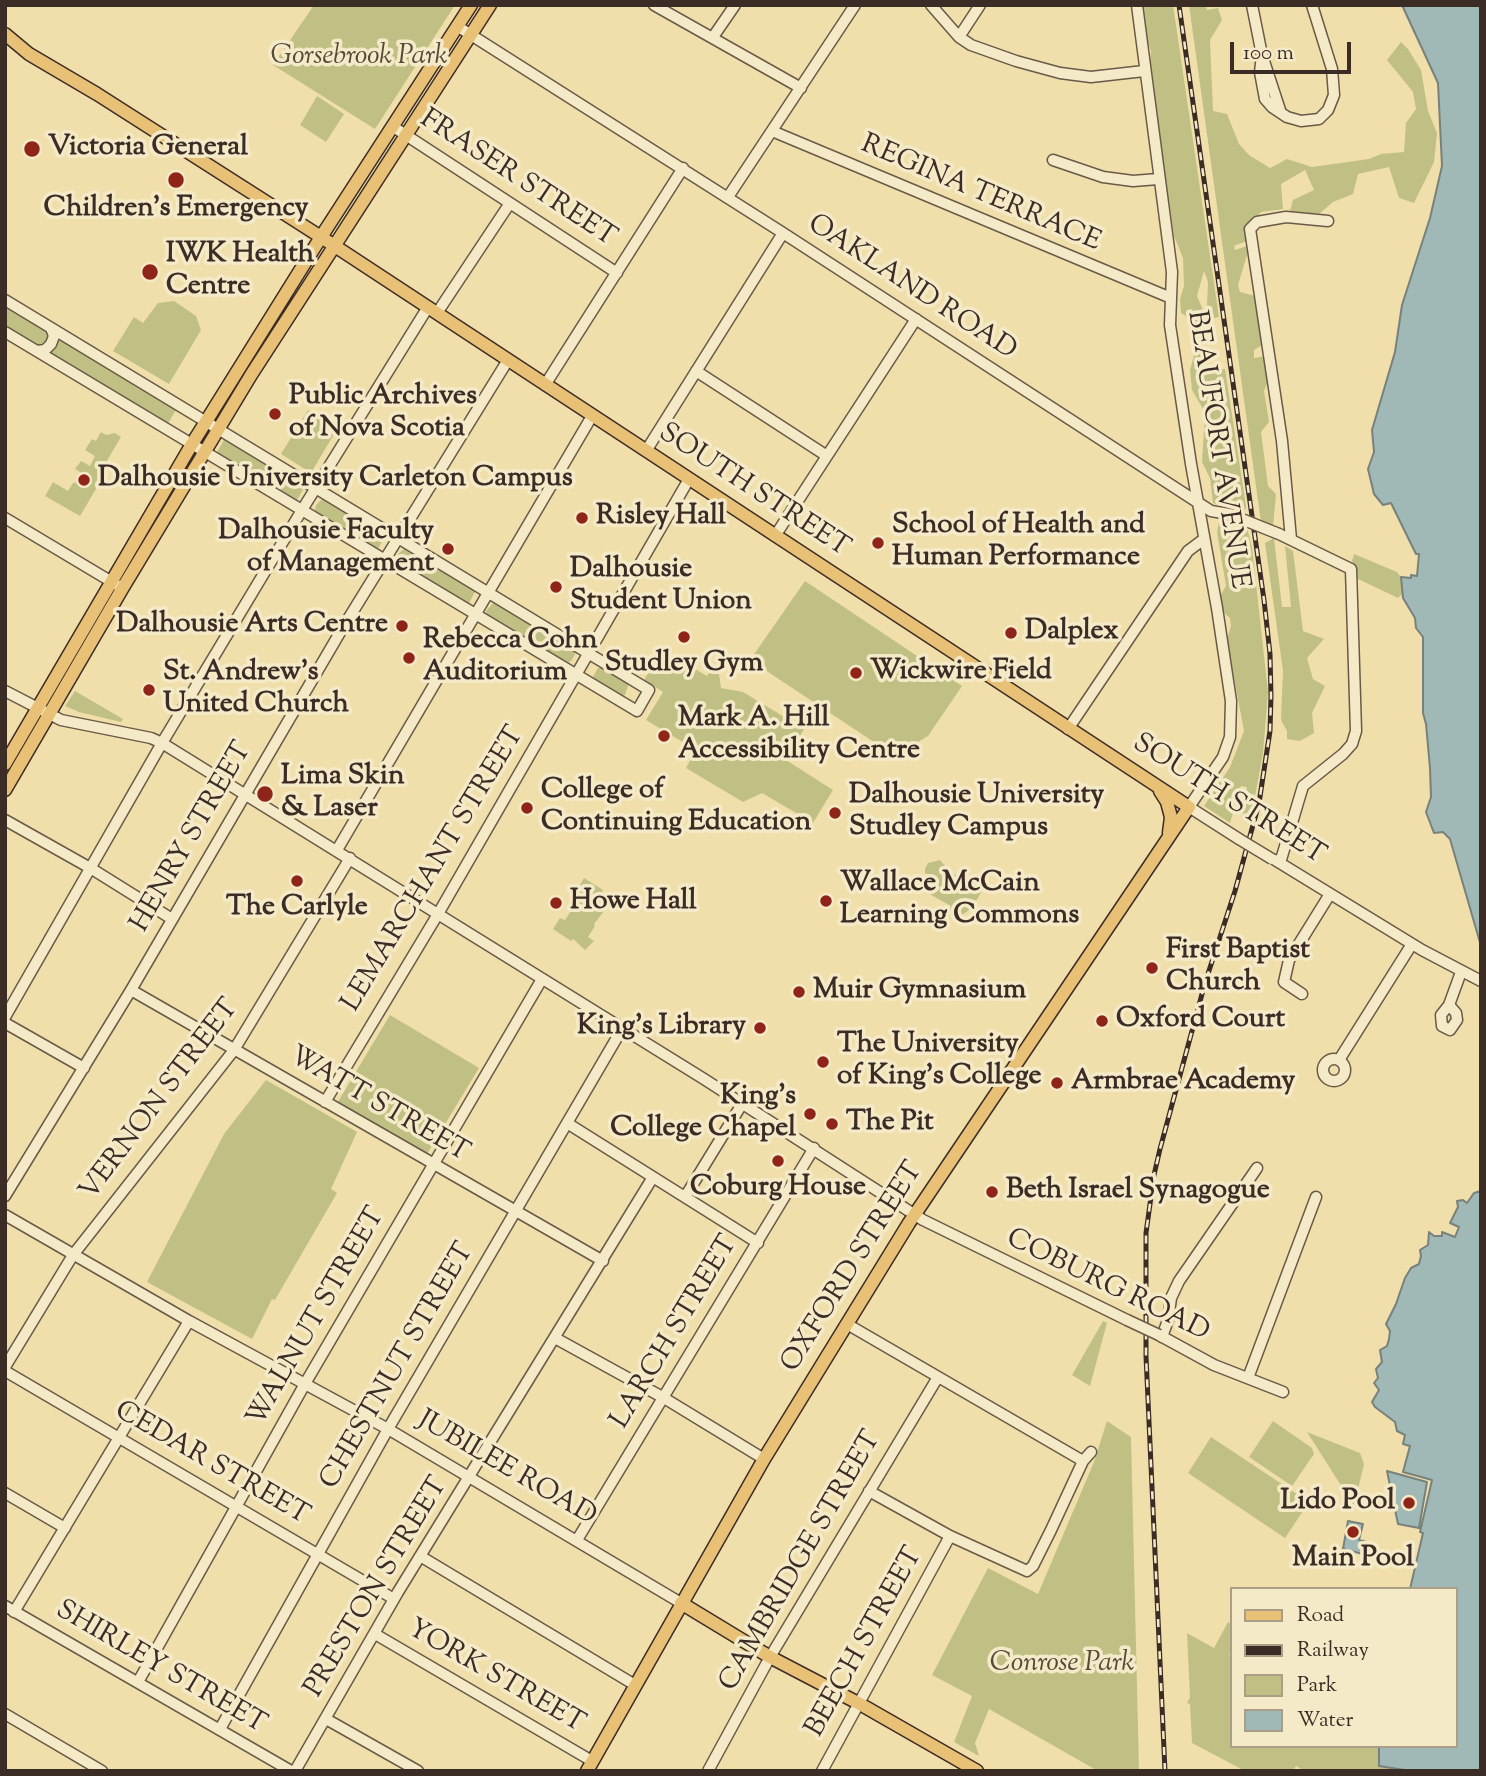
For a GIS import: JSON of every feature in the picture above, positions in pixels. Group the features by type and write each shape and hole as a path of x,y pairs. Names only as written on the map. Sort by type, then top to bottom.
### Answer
{"main road":[{"path":"117,585 204,452 212,425 321,237 471,5"},
{"path":"5,790 43,713 117,585 192,444 212,425 333,246 490,5"},
{"name":"SOUTH STREET","path":"5,34 29,54 97,94 321,237 1189,807"},
{"path":"5,764 43,713"},
{"path":"1158,789 1167,802 1171,817 1169,837"},
{"name":"OXFORD STREET","path":"590,1766 764,1459 915,1215 1189,807"},
{"name":"JUBILEE ROAD","path":"681,1603 771,1657 860,1704 957,1765 978,1770"}],"street":[{"path":"654,5 801,88"},
{"path":"713,37 735,5"},
{"path":"728,197 855,5"},
{"path":"931,5 959,37 971,45 999,55 1060,73 1091,77 1144,71"},
{"path":"959,37 980,5"},
{"name":"BEAUFORT AVENUE","path":"1137,5 1172,272 1170,325 1227,674 1231,723 1230,737 1223,757 1189,807"},
{"path":"1252,5 1262,55 1260,72 1265,99 1293,120 1310,122 1319,118 1333,102 1332,69 1312,5"},
{"name":"OAKLAND ROAD","path":"457,26 683,168 1211,510 1229,514 1291,539 1351,569 1356,731 1352,744 1343,754 1303,786 1276,861"},
{"name":"FRASER STREET","path":"392,126 617,273"},
{"name":"REGINA TERRACE","path":"772,131 1171,298"},
{"path":"1053,160 1103,177 1133,181 1158,179"},
{"path":"545,385 683,168"},
{"path":"5,1017 162,743 315,488 432,310 510,203"},
{"path":"1291,539 1282,441 1250,229 1257,222 1286,217 1328,221"},
{"path":"646,451 783,233"},
{"path":"5,300 649,690 637,711 5,332"},
{"path":"775,536 916,319"},
{"path":"37,351 51,344 54,336 51,328"},
{"name":"HENRY STREET","path":"5,1196 131,990 397,538 508,360"},
{"path":"696,370 827,456"},
{"path":"337,850 592,416"},
{"name":"LEMARCHANT STREET","path":"325,1102 438,914 689,479"},
{"path":"5,518 117,585"},
{"path":"1068,729 1188,551 1204,539"},
{"name":"COBURG ROAD","path":"5,691 43,713 93,728 151,738 162,743 814,1148 915,1215 1214,1365 1283,1391"},
{"name":"SOUTH STREET","path":"1189,807 1412,944 1481,981"},
{"path":"5,820 92,869 172,919"},
{"name":"VERNON STREET","path":"5,1369 73,1255 234,1050 350,858"},
{"path":"1302,994 1284,982 1289,960 1330,894"},
{"path":"1339,1060 1412,944"},
{"path":"1449,1005 1461,972"},
{"name":"WALNUT STREET","path":"138,1682 306,1382 542,979"},
{"name":"WATT STREET","path":"131,990 603,1261"},
{"path":"5,1023 83,1068"},
{"name":"CHESTNUT STREET","path":"220,1730 388,1429 622,1029"},
{"path":"685,1196 742,1104"},
{"path":"567,1123 758,1243"},
{"name":"LARCH STREET","path":"577,1540 814,1148"},
{"path":"1160,1336 1168,1320 1175,1290 1256,1168"},
{"name":"PRESTON STREET","path":"293,1771 420,1556 653,1177"},
{"path":"1248,1378 1317,1198"},
{"name":"JUBILEE ROAD","path":"5,1215 189,1321 306,1382 388,1429 681,1603"},
{"path":"9,1609 65,1528 189,1321"},
{"path":"847,1324 1083,1461"},
{"path":"555,1338 664,1398 764,1459"},
{"name":"CEDAR STREET","path":"5,1369 118,1439 394,1599"},
{"name":"CAMBRIDGE STREET","path":"708,1771 771,1657 938,1377"},
{"path":"869,1491 950,1536 1024,1571 1030,1570 1083,1461 1091,1452"},
{"path":"5,1493 65,1528"},
{"name":"BEECH STREET","path":"822,1771 950,1536"},
{"path":"420,1556 635,1685"},
{"name":"SHIRLEY STREET","path":"9,1609 293,1771"},
{"name":"YORK STREET","path":"375,1634 590,1766"},
{"path":"5,1714 103,1771"},
{"path":"326,1719 418,1771"}],"green space":[{"name":"Gorsebrook Park","path":"314,5 455,5 375,129 273,65"},
{"path":"1141,5 1173,5 1219,317 1214,318 1207,305 1208,282 1204,271 1197,296 1203,310 1198,320 1205,371 1225,369 1246,506 1244,516 1213,503 1210,478 1202,462 1205,415 1192,390 1190,370 1196,348 1190,338 1191,328 1186,316 1181,313 1183,258 1174,236 1150,69 1151,51 1144,32"},
{"path":"1189,5 1206,5 1207,10 1218,8 1222,20 1210,40 1213,111 1227,114 1239,144 1249,155 1270,168 1287,159 1312,167 1404,152 1406,123 1416,109 1413,92 1387,60 1401,42 1421,70 1428,111 1437,133 1434,162 1414,203 1399,198 1389,167 1358,174 1353,194 1333,202 1319,214 1290,211 1293,200 1314,190 1305,170 1281,184 1283,209 1261,212 1247,229 1249,240 1234,246 1235,250 1250,245 1238,285 1240,292 1255,296 1264,344 1254,350 1254,358 1266,356 1269,378 1264,391 1269,422 1261,432 1268,486 1276,494 1273,527 1261,522"},
{"path":"317,96 344,114 326,142 300,125"},
{"path":"174,301 196,316 201,330 169,384 113,351 134,317 143,323 158,303"},
{"path":"5,306 48,332 49,342 40,347 5,327"},
{"path":"57,337 176,410 167,425 48,352"},
{"path":"308,410 337,429 311,473 281,454"},
{"path":"101,432 106,435 115,433 121,437 102,469 106,472 80,516 45,496 53,482 68,491 73,483 78,482 80,472 75,469 81,461 90,466 95,456 85,450 92,439 96,441"},
{"path":"225,438 305,486 296,502 216,454"},
{"path":"322,499 383,535 378,549 314,513 316,505"},
{"path":"1228,520 1247,528 1252,547 1268,692 1263,753 1250,824 1242,819 1247,787 1241,786 1230,823 1204,806 1230,767 1244,731 1227,640 1230,618 1222,611 1219,598 1226,586 1217,532 1219,522"},
{"path":"1274,538 1282,607 1291,607 1285,546 1293,551 1303,631 1324,639 1307,658 1313,679 1325,686 1312,713 1314,733 1300,741 1287,739 1287,731 1281,720 1283,671 1265,543"},
{"path":"404,549 476,590 468,605 396,562 398,554"},
{"path":"1354,554 1397,572 1401,577 1402,594 1398,598 1358,579 1352,561"},
{"name":"Wickwire Field","path":"805,581 962,686 928,736 895,756 750,660"},
{"path":"494,602 576,652 572,660 568,663 486,615"},
{"path":"656,660 675,671 681,661 707,676 711,670 719,674 721,688 743,692 804,729 786,760 833,790 813,823 762,793 743,802 686,768 696,750 646,720 663,692 644,680"},
{"path":"598,668 629,683 625,695 620,696 594,680"},
{"path":"75,691 123,719 121,722 65,706"},
{"path":"940,860 949,871 974,885 978,879 986,884 972,908 962,915 961,921 949,910 951,906 926,892 935,881 934,877 925,873 925,869 928,863"},
{"path":"584,878 603,890 602,892 617,899 614,909 608,906 594,924 588,937 594,941 585,950 573,939 571,941 553,929 560,918 565,920 582,894 577,890"},
{"path":"390,1015 479,1068 427,1154 336,1105"},
{"path":"266,1080 357,1132 331,1189 337,1193 275,1300 272,1299 252,1339 147,1282 224,1134"},
{"path":"1103,1321 1107,1323 1090,1386 1072,1375"},
{"name":"Conrose Park","path":"1107,1421 1131,1437 1139,1771 1098,1771 989,1709 975,1743 979,1756 954,1742 972,1696 932,1675 988,1568 1038,1594 1094,1462"},
{"path":"1273,1421 1312,1448 1314,1454 1292,1486 1249,1457"},
{"path":"1307,1432 1360,1453 1364,1464 1354,1506"},
{"path":"1211,1437 1309,1502 1285,1538 1188,1473"},
{"path":"1228,1622 1230,1748 1379,1748 1381,1762 1411,1771 1305,1771 1296,1766 1293,1771 1245,1771 1192,1743 1190,1704 1187,1703 1190,1697 1187,1633 1214,1648"}],"water":[{"path":"1402,5 1481,5 1481,946 1450,839 1443,832 1434,833 1426,812 1431,797 1423,713 1423,637 1416,628 1415,618 1403,598 1401,577 1417,576 1419,554 1416,554 1391,503 1383,505 1374,494 1368,469 1374,452 1372,430 1395,352 1402,305 1430,218 1442,166 1438,83"},
{"path":"1481,1191 1481,1771 1411,1771 1379,1766 1379,1748 1458,1748 1458,1587 1410,1587 1432,1480 1403,1472 1410,1446 1403,1444 1405,1435 1397,1431 1395,1422 1372,1402 1379,1390 1374,1383 1378,1378 1376,1369 1382,1362 1380,1350 1387,1346 1389,1339 1390,1331 1386,1324 1405,1278 1411,1268 1419,1264 1420,1250 1428,1245 1429,1232 1434,1236 1442,1236 1442,1232 1455,1237 1459,1227 1450,1223 1458,1207 1457,1201 1463,1200 1467,1203 1474,1193"},
{"name":"Lido Pool","path":"1387,1471 1427,1482 1419,1528 1398,1524"},
{"name":"Main Pool","path":"1348,1521 1363,1524 1359,1540 1370,1543 1367,1555 1343,1549"}],"railway":[{"path":"1165,1771 1146,1356 1146,1233 1160,1149 1205,983 1235,891 1259,803 1270,731 1271,696 1264,600 1179,5"}],"place":[{"name":"Victoria General","path":"32,149"},
{"name":"Children's Emergency","path":"176,180"},
{"name":"IWK Health Centre","path":"150,272"},
{"name":"Public Archives of Nova Scotia","path":"275,414"},
{"name":"Dalhousie University Carleton Campus","path":"84,480"},
{"name":"Risley Hall","path":"582,518"},
{"name":"School of Health and Human Performance","path":"878,543"},
{"name":"Dalhousie Faculty of Management","path":"448,549"},
{"name":"Dalhousie Student Union","path":"556,587"},
{"name":"Dalhousie Arts Centre","path":"402,626"},
{"name":"Dalplex","path":"1011,633"},
{"name":"Studley Gym","path":"684,637"},
{"name":"Rebecca Cohn Auditorium","path":"409,658"},
{"name":"Wickwire Field","path":"856,673"},
{"name":"St. Andrew's United Church","path":"149,690"},
{"name":"Mark A. Hill Accessibility Centre","path":"664,736"},
{"name":"Lima Skin & Laser","path":"265,794"},
{"name":"College of Continuing Education","path":"527,808"},
{"name":"Dalhousie University Studley Campus","path":"835,813"},
{"name":"The Carlyle","path":"297,881"},
{"name":"Wallace McCain Learning Commons","path":"826,901"},
{"name":"Howe Hall","path":"556,903"},
{"name":"First Baptist Church","path":"1152,968"},
{"name":"Muir Gymnasium","path":"799,992"},
{"name":"Oxford Court","path":"1102,1021"},
{"name":"King's Library","path":"760,1028"},
{"name":"The University of King's College","path":"823,1062"},
{"name":"Armbrae Academy","path":"1057,1083"},
{"name":"King's College Chapel","path":"810,1114"},
{"name":"The Pit","path":"832,1124"},
{"name":"Coburg House","path":"778,1161"},
{"name":"Beth Israel Synagogue","path":"992,1192"},
{"name":"Lido Pool","path":"1409,1503"},
{"name":"Main Pool","path":"1353,1532"}]}
